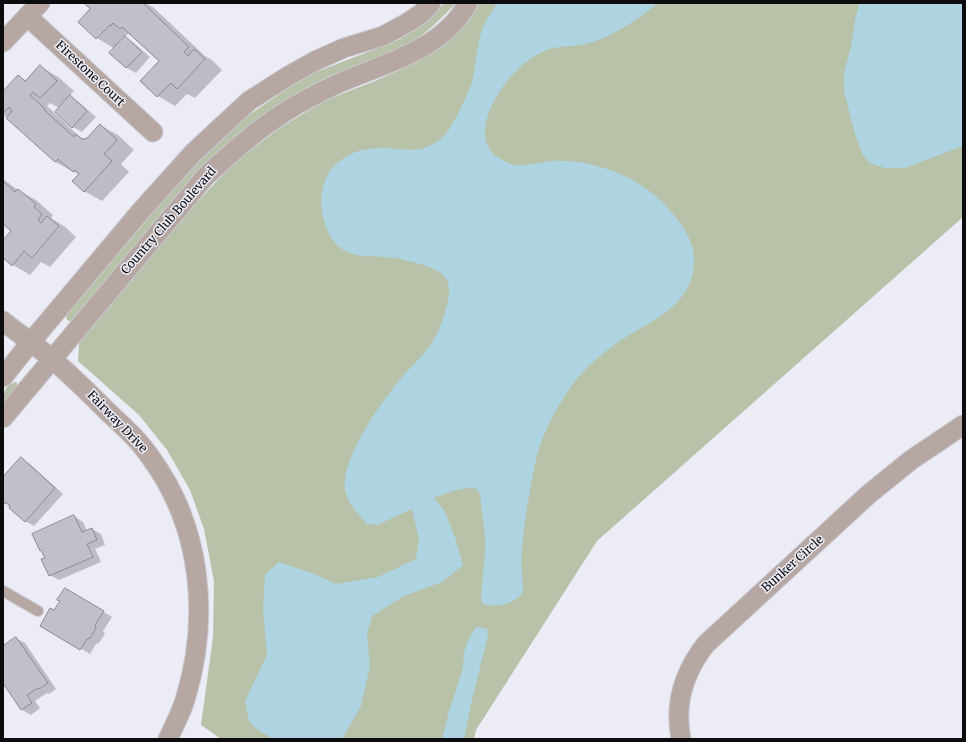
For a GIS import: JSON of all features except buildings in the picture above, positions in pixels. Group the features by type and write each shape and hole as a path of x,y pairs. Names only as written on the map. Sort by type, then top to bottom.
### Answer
{"street":[{"path":"3,377 140,212 193,153 249,101 315,61 344,48 383,36 422,13 431,3"},
{"name":"Country Club Boulevard","path":"3,418 205,177 236,148 265,125 299,104 343,81 412,54 451,26 468,3"},
{"path":"3,42 34,9"},
{"name":"Firestone Court","path":"34,9 153,132"},
{"name":"Fairway Drive","path":"3,321 52,359 135,438 152,458 182,515 193,551 199,591 198,640 185,701 168,739"},
{"name":"Bunker Circle","path":"681,739 678,712 680,696 690,668 706,644 869,494 911,460 963,425"}],"lane":[{"path":"3,591 38,611"}],"green space":[{"path":"444,3 456,3 432,27 405,47 330,76 302,90 252,123 221,149 192,177 72,322 67,320 67,314 190,166 239,122 288,88 316,72 396,41 414,31 430,18"},
{"path":"479,3 963,3 963,217 597,541 476,730 474,739 221,739 201,725 213,637 214,581 204,529 190,490 167,450 139,415 78,361 79,344 84,333 197,202 236,161 281,127 326,100 375,81 417,62 447,43 469,21"},
{"path":"15,382 17,383 17,387 3,405 4,391 8,386"}],"water":[{"path":"497,3 658,3 627,26 602,39 582,45 550,49 528,60 504,85 491,106 486,124 486,142 496,156 503,161 514,165 529,165 550,161 572,161 615,172 647,189 665,205 688,235 694,253 692,276 686,290 668,311 612,346 598,357 581,374 569,389 554,414 540,446 532,478 523,537 523,590 521,595 517,599 505,604 487,605 482,603 481,597 485,536 480,495 477,489 460,489 434,498 444,510 455,537 463,565 442,582 404,596 372,616 367,635 370,666 361,706 342,739 273,739 255,728 249,721 245,701 267,655 263,609 265,575 279,562 312,573 336,584 378,577 416,559 419,540 412,509 377,525 367,524 353,508 348,499 345,489 346,476 356,445 374,414 406,372 423,354 434,339 442,322 449,295 448,282 445,277 435,270 398,258 355,255 345,251 337,245 329,233 323,218 321,200 324,183 328,173 333,167 354,152 376,148 408,150 421,149 435,143 445,135 456,118 471,85 482,29"},
{"path":"859,3 963,3 963,146 905,168 885,168 870,163 863,155 855,134 844,91 844,73 851,47"},
{"path":"478,627 487,629 488,635 464,739 442,739 463,668 464,653 467,643 475,628"}]}
